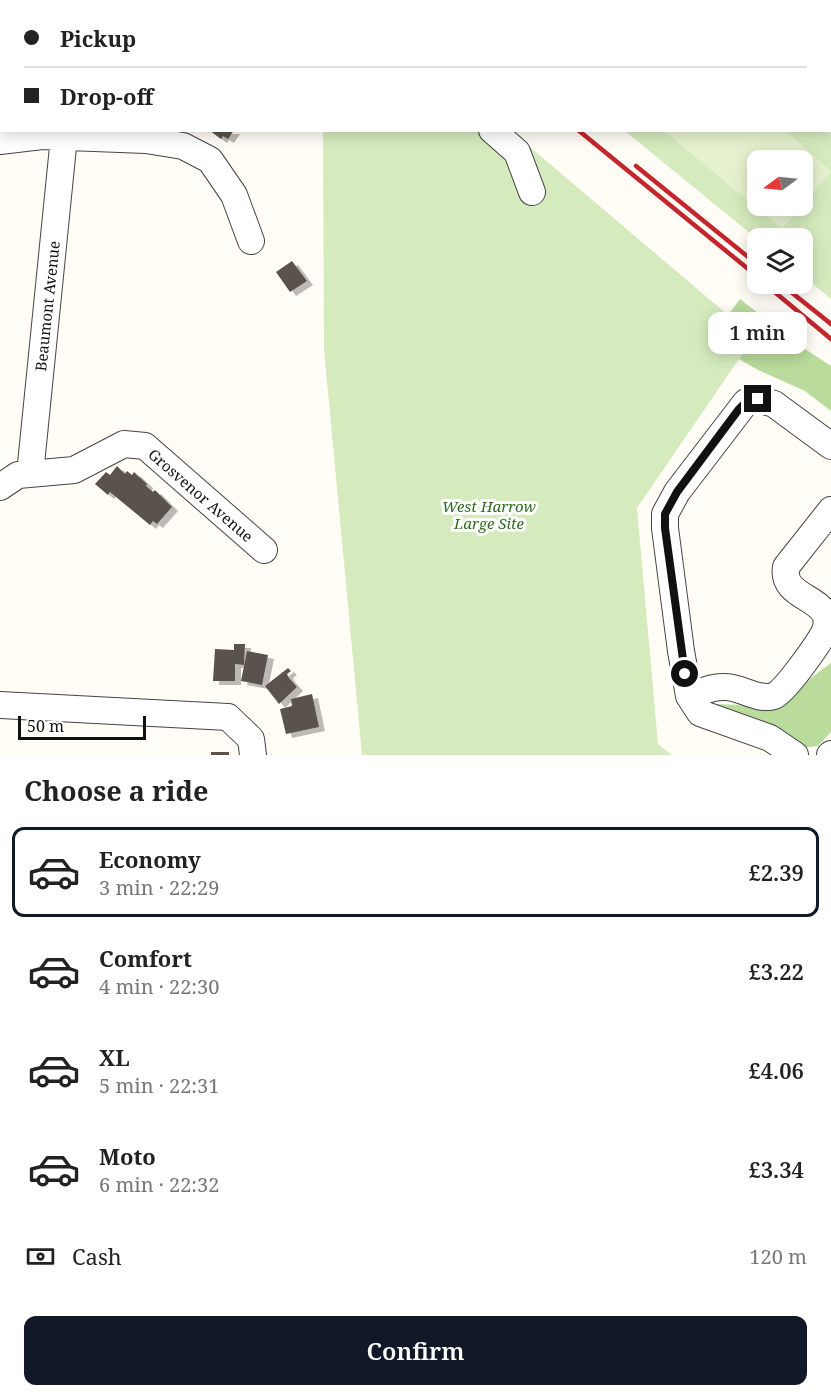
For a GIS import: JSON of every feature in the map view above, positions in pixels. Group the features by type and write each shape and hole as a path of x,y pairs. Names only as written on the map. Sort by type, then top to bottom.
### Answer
{"street":[{"path":"494,132 517,152 532,192"},
{"path":"0,141 42,136 146,140 183,146 210,160 234,195 250,241"},
{"name":"Beaumont Avenue","path":"30,474 64,137"},
{"path":"795,755 770,738 700,713 689,696 681,651 665,514 677,492 746,402 758,399 774,404 831,446"},
{"name":"Grosvenor Avenue","path":"0,487 18,475 75,470 124,444 145,446 264,550"},
{"path":"689,696 709,689 726,687 767,698 777,695 787,686 825,630 827,618 822,610 789,584 784,575 786,567 831,510"},
{"path":"0,705 228,717 251,739 253,755"}],"green space":[{"name":"West Harrow Large Site","path":"323,132 512,132 754,337 637,508 658,744 672,755 362,755 324,349"},
{"path":"626,132 831,132 831,299 813,284 813,228 747,228 747,231"},
{"path":"665,132 787,132 807,150 747,150 747,200"},
{"path":"813,155 831,171 813,193"},
{"path":"766,216 793,216 781,228"},
{"path":"740,299 796,343 831,366 831,411 805,391 739,359 754,337 728,315"},
{"path":"831,663 831,732 818,746 802,748 710,712 714,704 766,706 788,695"}],"building":[{"path":"212,132 233,132 228,139 223,136 221,139"},
{"path":"292,261 307,281 290,292 276,272"},
{"path":"117,466 125,474 127,471 132,475 134,472 147,484 146,486 153,492 155,490 172,507 157,524 153,521 150,525 110,492 108,495 95,484 106,472 110,475"},
{"path":"234,644 245,644 244,665 235,664 235,681 213,681 215,649 234,650"},
{"path":"247,651 268,655 262,685 241,681"},
{"path":"288,668 291,671 287,674 297,687 279,704 265,686"},
{"path":"312,694 319,727 286,734 280,709 292,706 291,699"},
{"path":"211,752 229,752 229,755 211,755"}],"railway":[{"path":"580,132 747,268"},
{"path":"636,166 747,256"},
{"path":"777,294 831,339"},
{"path":"794,294 831,324"}],"route":[{"path":"685,674 665,514 677,492 739,409 746,402 758,399"}]}
